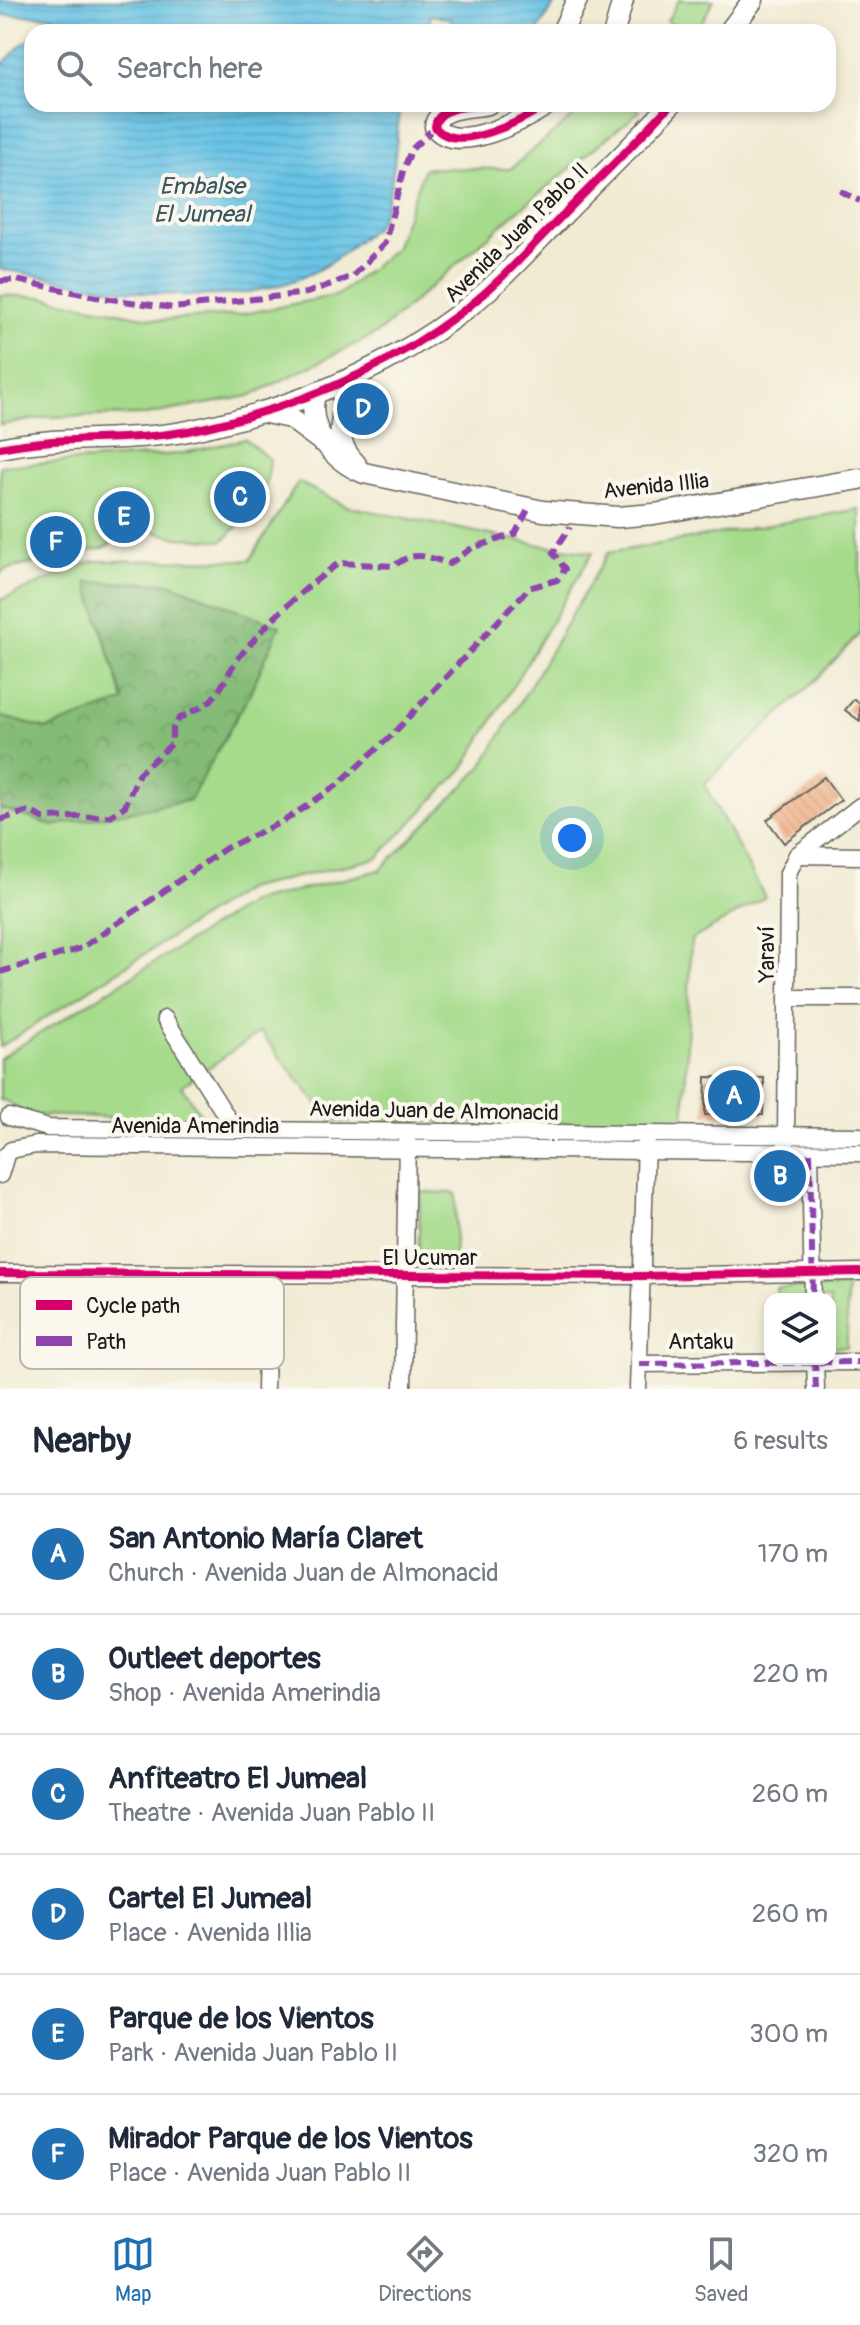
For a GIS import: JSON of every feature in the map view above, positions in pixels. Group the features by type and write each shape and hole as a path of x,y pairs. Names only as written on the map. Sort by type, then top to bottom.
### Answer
{"main road":[{"path":"566,24 577,0"},
{"path":"616,24 623,0"},
{"path":"735,24 753,0"},
{"path":"450,112 441,114 435,121 435,127 443,135 452,137 489,134 532,112"},
{"name":"Avenida Juan Pablo II","path":"0,448 158,436 222,423 339,385 400,353 461,313 518,261 663,112"},
{"path":"339,385 345,405 339,428 342,442 351,460 364,473"},
{"path":"315,394 315,421 326,444"},
{"name":"Avenida Illia","path":"261,412 290,418 326,444 338,460 364,473 543,511 618,517 654,514 860,479"}],"street":[{"path":"797,855 860,806"},
{"path":"797,855 860,856"},
{"name":"Yaraví","path":"786,1152 788,873 797,855"},
{"path":"787,998 860,998"},
{"path":"165,1019 235,1130"},
{"path":"0,1175 5,1154 16,1137 4,1114"},
{"name":"Avenida Juan de Almonacid","path":"4,1114 48,1128 235,1130 407,1140"},
{"path":"638,1389 646,1142 786,1135 860,1136"},
{"path":"403,1389 407,1140"},
{"name":"Avenida Amerindia","path":"5,1154 36,1145 407,1140 646,1142 786,1152 860,1153"},
{"path":"810,1153 813,1293"},
{"name":"El Ucumar","path":"0,1273 642,1276 860,1272"},
{"name":"Antaku","path":"836,1361 860,1362"},
{"name":"Antaku","path":"639,1364 764,1362"},
{"path":"815,1365 816,1389"},
{"path":"265,1389 266,1369"}],"green space":[{"path":"679,0 714,0 700,24 672,24 667,21"},
{"path":"578,112 639,112 513,215 378,333 250,396 146,415 49,417 0,425 0,295 42,297 160,320 238,315 338,295 395,249 424,168 510,169"},
{"path":"245,439 270,460 268,473 255,505 223,541 175,537 138,527 103,548 4,570 0,574 0,466 179,454"},
{"path":"298,482 346,506 541,545 593,552 464,768 377,858 246,889 0,1047 0,600 93,561 250,560"},
{"path":"860,509 860,633 816,680 704,784 765,897 691,940 684,1124 331,1121 260,1032 182,1086 204,1120 28,1115 0,1100 0,1058 252,902 380,870 482,767 608,553"},
{"path":"87,582 169,583 280,626 249,695 190,800 53,826 0,808 0,716 47,729 124,701"},
{"path":"420,1192 456,1193 454,1269 418,1268"},
{"path":"776,1288 847,1288 847,1347 836,1347 836,1293 776,1293"}],"water":[{"path":"0,0 557,0 542,24 452,24 452,19 431,15 429,24 46,24 53,16 0,15"},
{"name":"Embalse El Jumeal","path":"24,43 24,112 399,112 388,197 378,223 351,247 314,272 273,287 228,294 182,295 135,291 0,269 0,67"}],"building":[{"path":"854,699 860,704 860,721 845,710"},
{"path":"824,777 841,800 784,843 767,820"},
{"path":"706,1077 764,1078 763,1115 705,1115"}],"marked path":[{"path":"0,281 16,280 96,297 173,308 307,293 353,276 385,243 411,150 435,127"},
{"path":"840,191 860,201"},
{"path":"0,820 29,811 43,818 110,816 125,806 139,773 172,744 172,733 178,720 209,702 236,661 262,630 339,563 394,566 408,558 420,556 449,564 472,548 515,534 529,508"},
{"path":"0,972 82,948 226,848 284,821 336,786 392,735 529,588 557,580 565,569 553,553 570,527"},
{"path":"810,1153 813,1293"},
{"path":"639,1364 860,1362"},
{"path":"815,1365 816,1389"}],"cycle path":[{"path":"446,112 437,120 435,127 445,135 459,138 491,132 534,112"},
{"path":"0,448 188,431 260,413 330,388 364,372 428,335 486,292 663,112"},
{"path":"0,1273 642,1276 860,1272"}],"place":[{"name":"Cartel El Jumeal","path":"363,409"},
{"name":"Anfiteatro El Jumeal","path":"240,497"},
{"name":"Parque de los Vientos","path":"124,517"},
{"name":"Mirador Parque de los Vientos","path":"56,542"},
{"name":"San Antonio María Claret","path":"734,1096"},
{"name":"Outleet deportes","path":"780,1176"}]}
